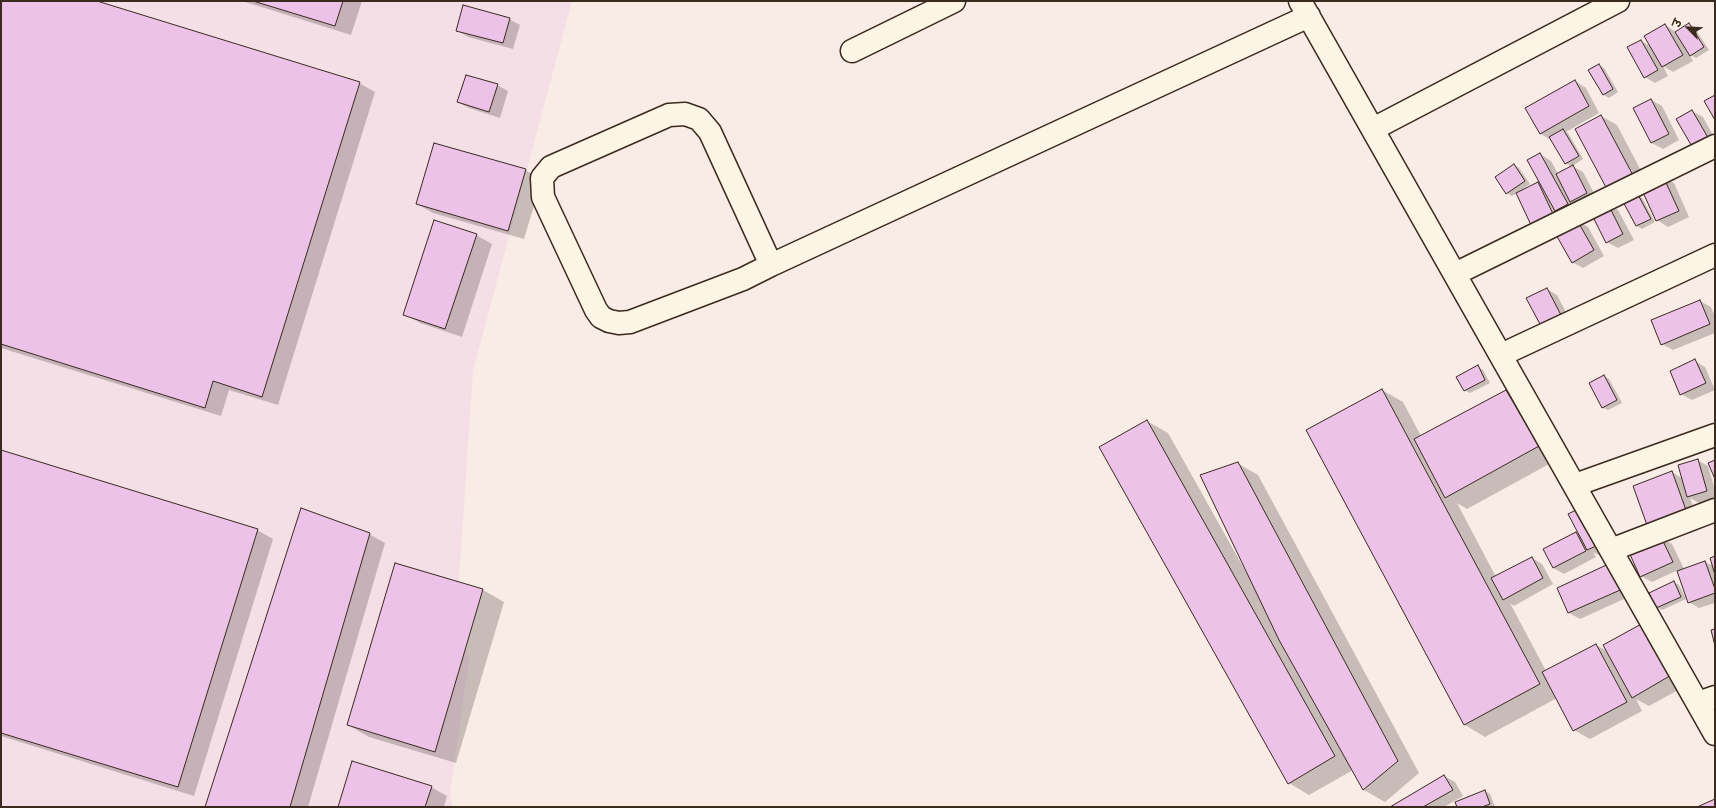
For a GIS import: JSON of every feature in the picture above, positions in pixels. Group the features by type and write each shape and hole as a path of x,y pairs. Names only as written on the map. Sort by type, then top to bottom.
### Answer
{"street":[{"path":"852,51 954,1"},
{"path":"1373,129 1618,1"},
{"path":"771,265 710,132 699,118 685,114 669,115 551,167 542,178 542,197 596,310 601,317 609,321 619,323 630,322 743,279 1305,9 1611,550 1706,700 1715,734"},
{"path":"1455,274 1715,146"},
{"path":"1501,355 1715,255"},
{"path":"1575,485 1715,436"},
{"path":"1611,550 1715,510"}],"shaded area":[{"path":"1,1 572,1 473,371 457,610 469,659 450,794 453,807 1,807"}],"building":[{"path":"1,1 97,1 360,82 262,397 213,381 205,408 1,344"},
{"path":"253,1 343,1 335,26"},
{"path":"463,5 510,18 503,43 456,31"},
{"path":"1689,23 1704,47 1690,56 1675,32"},
{"path":"1665,24 1683,55 1662,67 1644,36"},
{"path":"1641,40 1658,70 1644,78 1627,47"},
{"path":"1599,64 1613,89 1603,95 1588,70"},
{"path":"466,75 498,84 489,112 457,102"},
{"path":"1575,80 1589,106 1540,134 1525,108"},
{"path":"1715,95 1715,120 1704,101"},
{"path":"1651,99 1669,134 1651,143 1633,108"},
{"path":"1692,110 1710,141 1694,150 1676,119"},
{"path":"1601,115 1635,179 1609,193 1575,129"},
{"path":"1563,129 1579,156 1565,164 1549,137"},
{"path":"434,143 526,169 508,231 416,204"},
{"path":"1540,153 1568,204 1555,211 1527,160"},
{"path":"1514,164 1525,181 1506,194 1495,177"},
{"path":"1573,165 1587,193 1570,202 1556,174"},
{"path":"1663,176 1679,211 1656,221 1640,186"},
{"path":"1538,182 1553,214 1531,225 1516,193"},
{"path":"1636,191 1651,219 1636,226 1621,198"},
{"path":"1607,202 1623,234 1606,243 1590,211"},
{"path":"434,220 477,234 445,329 403,315"},
{"path":"1577,220 1594,250 1572,263 1555,233"},
{"path":"1547,288 1561,315 1541,326 1526,298"},
{"path":"1700,300 1710,324 1661,345 1651,320"},
{"path":"1695,359 1706,383 1680,395 1670,371"},
{"path":"1478,365 1485,380 1464,391 1456,377"},
{"path":"1604,375 1617,400 1602,408 1589,383"},
{"path":"1382,389 1540,684 1464,725 1306,430"},
{"path":"1506,390 1539,446 1445,498 1414,439"},
{"path":"1147,420 1335,756 1288,784 1099,447"},
{"path":"1,450 258,529 178,787 1,733"},
{"path":"1698,459 1707,491 1687,497 1678,465"},
{"path":"1715,460 1715,479 1708,463"},
{"path":"1238,462 1398,761 1363,790 1279,640 1200,475"},
{"path":"1672,471 1686,510 1647,525 1633,486"},
{"path":"1586,505 1605,542 1587,550 1568,514"},
{"path":"301,508 370,533 290,807 205,807"},
{"path":"1576,532 1586,551 1553,568 1543,549"},
{"path":"1661,537 1673,562 1640,577 1629,552"},
{"path":"1715,556 1715,575 1710,558"},
{"path":"1532,557 1543,578 1503,600 1491,578"},
{"path":"1615,561 1627,587 1568,613 1557,588"},
{"path":"1705,561 1715,593 1688,603 1677,571"},
{"path":"395,563 483,589 435,752 347,725"},
{"path":"1674,581 1681,597 1656,608 1649,593"},
{"path":"1645,622 1673,674 1632,698 1603,645"},
{"path":"1715,629 1715,646 1711,630"},
{"path":"1596,644 1627,702 1573,731 1542,672"},
{"path":"352,761 432,786 425,807 338,807"},
{"path":"1444,775 1453,790 1423,807 1390,807"},
{"path":"1485,790 1490,804 1482,807 1457,807 1455,802"},
{"path":"1715,799 1715,807 1697,807"}]}
